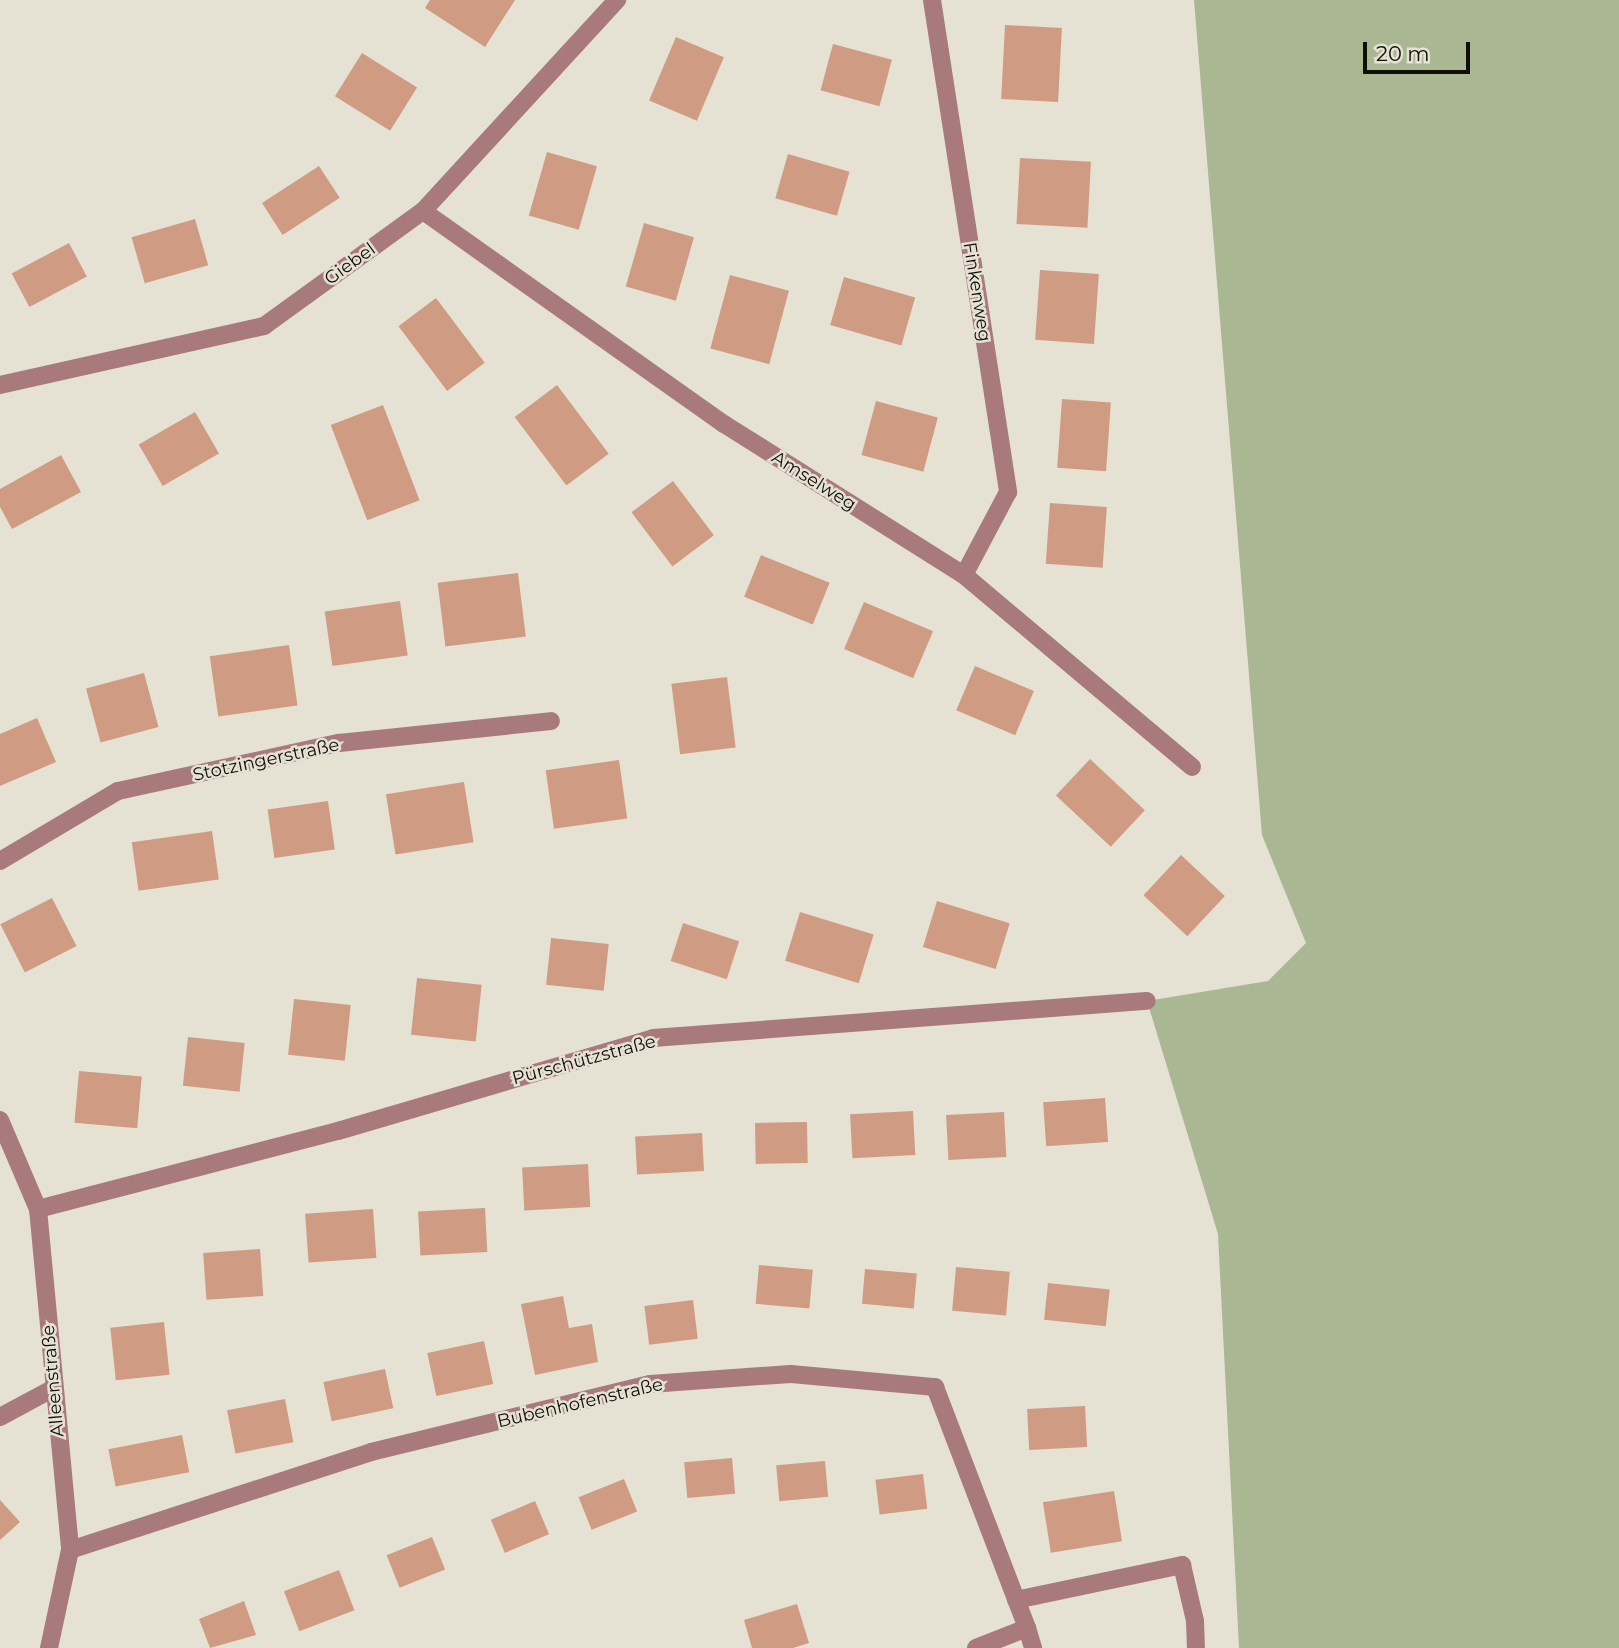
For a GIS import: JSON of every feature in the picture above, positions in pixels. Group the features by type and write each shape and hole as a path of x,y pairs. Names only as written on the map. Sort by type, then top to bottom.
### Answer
{"street":[{"name":"Giebel","path":"0,385 264,326 423,211 617,0"},
{"name":"Finkenweg","path":"932,0 1008,492 964,575"},
{"name":"Amselweg","path":"423,211 724,424 964,575 1192,767"},
{"name":"Stotzingerstraße","path":"0,861 118,791 339,743 551,721"},
{"name":"Pürschützstraße","path":"38,1209 338,1131 653,1038 1147,1002"},
{"name":"Alleenstraße","path":"0,1120 38,1209 70,1550 49,1648"},
{"name":"Bubenhofenstraße","path":"70,1550 384,1449 650,1384 791,1374 934,1387 1032,1648"},
{"path":"0,1417 54,1388"},
{"path":"1016,1600 1182,1565 1195,1621 1196,1648"},
{"path":"976,1648 1027,1629"}],"green space":[{"path":"1194,0 1619,0 1619,1648 1239,1648 1218,1234 1147,1001 1268,981 1306,943 1262,835"}],"building":[{"path":"430,0 515,0 485,47 425,8"},
{"path":"1005,25 1062,28 1058,102 1001,99"},
{"path":"676,37 724,57 697,121 649,101"},
{"path":"833,44 892,60 879,106 821,90"},
{"path":"362,53 417,87 390,131 335,96"},
{"path":"547,152 597,166 579,230 529,215"},
{"path":"788,154 850,172 837,216 775,198"},
{"path":"1020,158 1091,162 1087,228 1017,224"},
{"path":"319,166 340,198 283,235 262,203"},
{"path":"195,219 208,265 145,283 132,237"},
{"path":"644,223 694,237 676,301 626,286"},
{"path":"69,243 87,277 29,307 12,274"},
{"path":"1040,270 1099,274 1094,344 1035,340"},
{"path":"730,275 789,291 769,364 710,348"},
{"path":"844,277 915,297 901,345 830,325"},
{"path":"436,298 485,363 447,391 398,326"},
{"path":"557,385 609,454 566,486 515,417"},
{"path":"1062,399 1111,402 1106,471 1057,468"},
{"path":"876,401 938,418 923,472 862,455"},
{"path":"383,405 420,500 367,520 331,425"},
{"path":"195,412 219,454 163,486 139,444"},
{"path":"61,455 81,492 12,529 0,507 0,489"},
{"path":"673,481 714,535 672,567 631,512"},
{"path":"1050,503 1107,507 1103,568 1046,564"},
{"path":"761,555 830,583 813,624 744,597"},
{"path":"518,573 526,637 445,646 438,583"},
{"path":"400,601 408,655 332,666 325,612"},
{"path":"864,602 933,631 913,678 844,649"},
{"path":"289,645 297,705 218,717 210,656"},
{"path":"975,666 1034,691 1015,735 956,710"},
{"path":"144,673 158,727 101,743 86,689"},
{"path":"727,677 736,747 680,754 671,684"},
{"path":"37,718 56,762 0,786 0,734"},
{"path":"1090,759 1145,810 1111,847 1056,796"},
{"path":"619,760 627,818 554,829 546,770"},
{"path":"464,782 474,842 396,855 386,794"},
{"path":"328,801 335,850 274,858 268,809"},
{"path":"212,831 219,880 139,891 132,842"},
{"path":"1181,855 1225,896 1187,936 1143,895"},
{"path":"52,898 77,946 25,972 0,924"},
{"path":"937,901 1010,923 996,969 923,947"},
{"path":"800,912 874,935 859,983 785,961"},
{"path":"683,923 739,941 727,979 671,961"},
{"path":"551,938 609,944 604,991 546,985"},
{"path":"417,978 482,985 476,1041 411,1035"},
{"path":"294,999 351,1005 345,1061 288,1055"},
{"path":"188,1037 245,1043 240,1092 183,1086"},
{"path":"79,1071 142,1076 137,1128 74,1123"},
{"path":"1105,1098 1108,1142 1046,1146 1043,1102"},
{"path":"913,1111 915,1155 852,1158 850,1114"},
{"path":"1004,1112 1006,1157 948,1160 946,1115"},
{"path":"807,1122 808,1163 756,1164 755,1123"},
{"path":"702,1133 704,1171 637,1174 635,1137"},
{"path":"588,1164 590,1207 524,1210 522,1167"},
{"path":"485,1208 487,1252 420,1255 418,1212"},
{"path":"373,1209 376,1258 309,1263 305,1214"},
{"path":"260,1249 263,1296 206,1300 203,1253"},
{"path":"759,1265 813,1270 809,1309 756,1304"},
{"path":"956,1267 1010,1272 1006,1316 952,1311"},
{"path":"865,1269 917,1274 914,1308 862,1304"},
{"path":"1048,1283 1110,1289 1106,1326 1044,1320"},
{"path":"563,1296 569,1328 592,1324 598,1362 535,1375 521,1304"},
{"path":"693,1300 698,1339 649,1345 644,1306"},
{"path":"164,1322 170,1375 116,1380 110,1328"},
{"path":"484,1341 493,1384 436,1396 427,1353"},
{"path":"385,1369 393,1408 332,1421 323,1382"},
{"path":"285,1399 293,1442 235,1453 227,1410"},
{"path":"1085,1406 1087,1447 1029,1450 1027,1409"},
{"path":"182,1435 189,1472 116,1487 108,1449"},
{"path":"732,1458 735,1494 687,1498 684,1462"},
{"path":"825,1461 828,1497 779,1501 776,1465"},
{"path":"923,1474 927,1509 880,1515 875,1480"},
{"path":"624,1479 637,1511 592,1530 579,1497"},
{"path":"1114,1491 1122,1541 1051,1553 1043,1502"},
{"path":"0,1500 20,1522 0,1540"},
{"path":"535,1501 549,1534 505,1553 491,1520"},
{"path":"432,1537 445,1569 400,1588 387,1555"},
{"path":"339,1570 354,1610 299,1631 284,1591"},
{"path":"244,1601 256,1635 210,1648 199,1619"},
{"path":"797,1604 809,1643 793,1648 752,1648 744,1620"}]}
